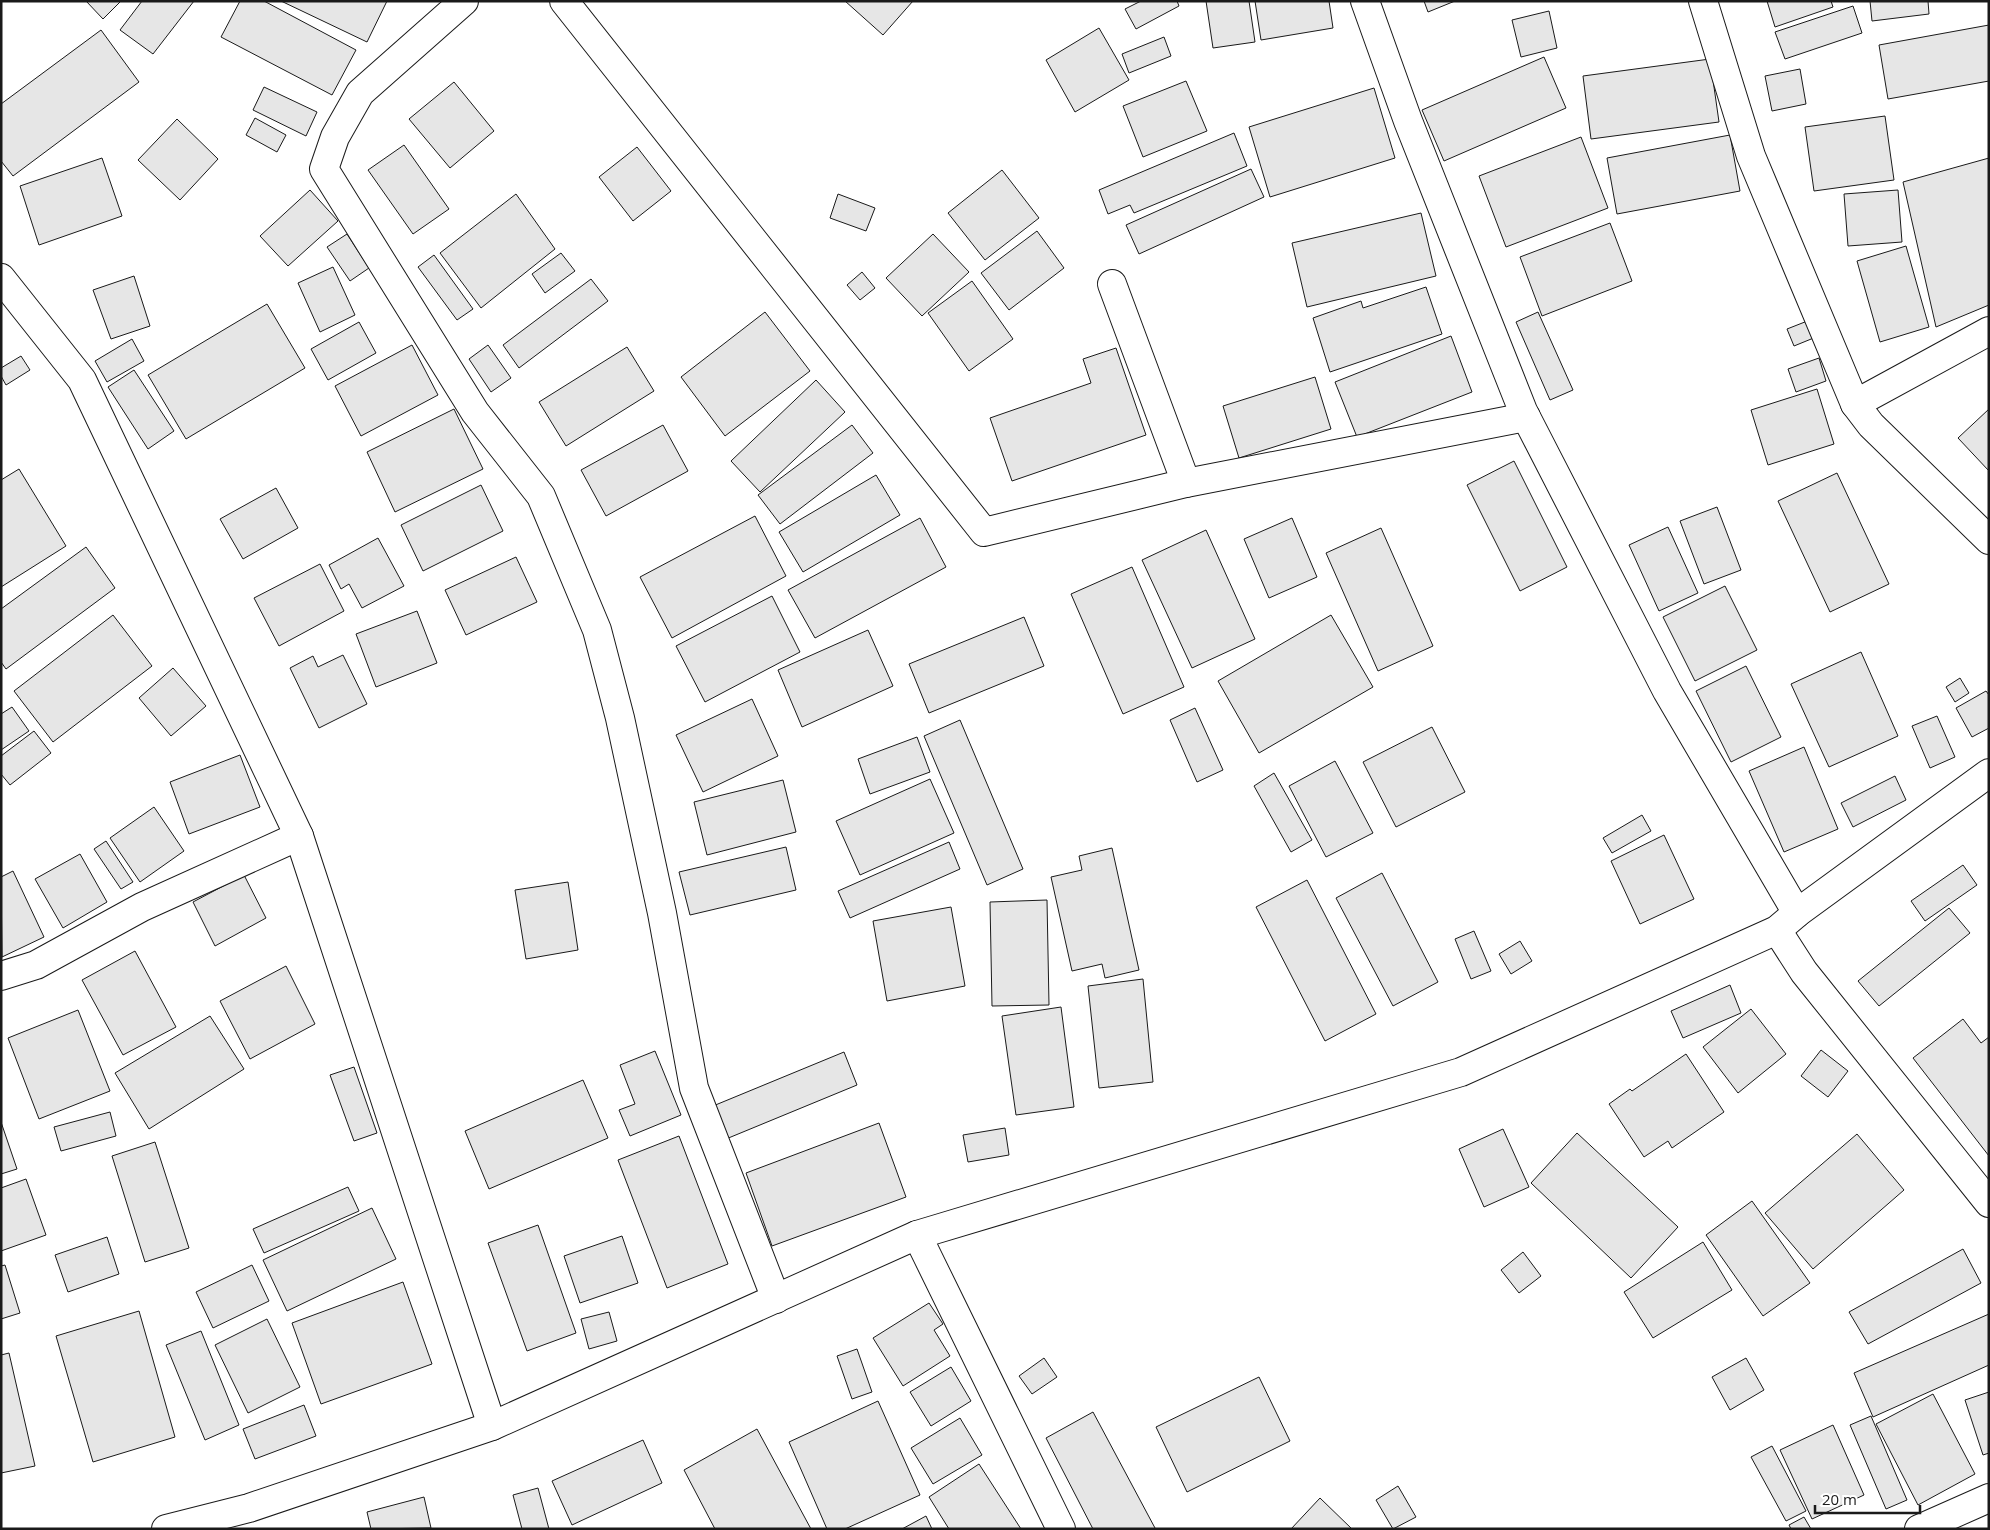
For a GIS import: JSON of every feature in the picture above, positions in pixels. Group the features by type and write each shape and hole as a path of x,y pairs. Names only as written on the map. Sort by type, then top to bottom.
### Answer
{"street":[{"path":"464,1 360,93 335,137 324,169 475,412 542,496 597,630 620,718 662,913 694,1088 776,1299"},
{"path":"564,1 984,532 1186,483 1526,417"},
{"path":"1364,1 1408,121 1526,417 1787,922 1804,972 1989,1203"},
{"path":"1703,1 1751,156 1854,404 1871,425 1989,540"},
{"path":"1,278 82,380 300,836 492,1426"},
{"path":"1112,284 1186,483"},
{"path":"1854,404 1989,331"},
{"path":"166,1529 253,1519 492,1426 918,1235 1461,1072 1787,922 1989,773"},
{"path":"1,976 36,965 142,907 300,836"},
{"path":"918,1235 1061,1529"},
{"path":"1919,1529 1989,1498"}],"building":[{"path":"86,1 121,1 103,19"},
{"path":"142,1 194,1 153,54 120,30"},
{"path":"240,1 264,1 356,50 332,95 221,37"},
{"path":"281,1 387,1 367,42"},
{"path":"845,1 913,1 883,35"},
{"path":"1141,1 1177,1 1179,6 1136,29 1125,9"},
{"path":"1206,1 1249,1 1255,42 1213,48"},
{"path":"1255,1 1329,1 1333,28 1261,40"},
{"path":"1424,1 1455,1 1428,12"},
{"path":"1767,1 1831,1 1833,7 1775,27"},
{"path":"1870,1 1928,1 1929,14 1872,21"},
{"path":"1853,6 1862,33 1785,59 1775,32"},
{"path":"1549,11 1557,48 1521,57 1512,20"},
{"path":"1989,25 1989,81 1888,99 1879,45"},
{"path":"1099,28 1129,80 1075,112 1046,60"},
{"path":"101,30 139,82 13,176 1,161 1,104"},
{"path":"1164,37 1171,56 1129,73 1122,54"},
{"path":"1544,57 1566,108 1444,161 1422,110"},
{"path":"1710,59 1719,122 1591,139 1583,76"},
{"path":"1800,69 1806,104 1772,111 1765,76"},
{"path":"1186,81 1207,131 1143,157 1123,106"},
{"path":"454,82 494,131 450,168 409,119"},
{"path":"264,87 317,112 306,136 253,110"},
{"path":"1374,88 1395,158 1270,197 1249,127"},
{"path":"1885,116 1894,180 1814,191 1805,127"},
{"path":"255,118 286,135 277,152 246,135"},
{"path":"177,119 218,159 180,200 138,160"},
{"path":"1234,133 1247,166 1134,213 1130,205 1108,214 1099,190"},
{"path":"1730,135 1740,191 1617,214 1607,158"},
{"path":"1581,137 1608,208 1506,247 1479,176"},
{"path":"404,145 449,209 413,234 368,170"},
{"path":"637,147 671,191 633,221 599,177"},
{"path":"102,158 122,216 39,245 20,186"},
{"path":"1989,158 1989,305 1936,327 1903,182"},
{"path":"1251,169 1264,197 1139,254 1126,225"},
{"path":"1002,170 1039,218 985,260 948,213"},
{"path":"310,190 338,221 288,266 260,236"},
{"path":"1898,190 1902,242 1848,246 1844,194"},
{"path":"516,194 555,249 481,308 440,253"},
{"path":"838,194 875,208 866,231 830,218"},
{"path":"1421,213 1436,276 1307,307 1292,243"},
{"path":"1610,223 1632,281 1542,316 1520,257"},
{"path":"1037,231 1064,268 1009,310 981,273"},
{"path":"347,234 369,268 350,281 327,247"},
{"path":"933,234 969,272 922,316 886,278"},
{"path":"1906,246 1929,327 1880,342 1857,261"},
{"path":"561,253 575,271 545,293 532,274"},
{"path":"434,255 473,309 457,320 418,267"},
{"path":"333,267 355,315 320,332 298,283"},
{"path":"862,272 875,288 860,300 847,285"},
{"path":"134,276 150,326 111,339 93,290"},
{"path":"591,279 608,301 519,368 503,345"},
{"path":"972,281 1013,339 969,371 928,313"},
{"path":"1426,287 1442,334 1330,372 1313,318 1361,301 1363,308"},
{"path":"267,304 305,368 186,439 148,375"},
{"path":"765,312 810,371 725,436 681,377"},
{"path":"1538,312 1573,390 1550,400 1516,322"},
{"path":"1815,318 1821,335 1794,346 1787,329"},
{"path":"359,322 376,353 328,380 311,349"},
{"path":"1451,336 1472,392 1357,437 1335,382"},
{"path":"132,339 144,361 107,382 95,361"},
{"path":"412,345 438,395 361,436 335,386"},
{"path":"488,345 511,378 491,392 469,359"},
{"path":"627,347 654,391 566,446 539,402"},
{"path":"1116,348 1146,435 1012,481 990,418 1091,383 1083,359"},
{"path":"21,356 30,370 6,385 1,376 1,368"},
{"path":"1819,358 1826,381 1796,392 1788,369"},
{"path":"134,370 174,431 148,449 108,387"},
{"path":"1315,377 1331,429 1239,458 1223,406"},
{"path":"816,380 845,412 760,492 731,461"},
{"path":"1817,389 1834,444 1768,465 1751,410"},
{"path":"454,409 483,469 395,512 367,452"},
{"path":"1989,409 1989,471 1958,438"},
{"path":"663,425 688,471 606,516 581,470"},
{"path":"852,425 873,453 780,524 758,495"},
{"path":"1514,461 1567,567 1520,591 1467,485"},
{"path":"19,469 66,546 1,587 1,480"},
{"path":"1837,473 1889,584 1830,612 1778,501"},
{"path":"876,475 900,515 803,572 779,532"},
{"path":"481,485 503,531 423,571 401,525"},
{"path":"276,488 298,528 243,559 220,519"},
{"path":"1717,507 1741,570 1704,584 1680,521"},
{"path":"755,516 786,576 672,638 640,577"},
{"path":"920,518 946,567 815,638 788,590"},
{"path":"1292,518 1317,577 1269,598 1244,539"},
{"path":"1668,527 1698,593 1659,611 1629,545"},
{"path":"1381,528 1433,646 1378,671 1326,553"},
{"path":"1206,530 1255,639 1192,668 1142,560"},
{"path":"378,538 404,586 362,608 349,584 341,589 329,565"},
{"path":"86,547 115,588 6,669 1,662 1,609"},
{"path":"516,557 537,602 466,635 445,590"},
{"path":"320,564 344,611 279,646 254,598"},
{"path":"1132,567 1184,687 1123,714 1071,594"},
{"path":"1725,586 1757,650 1695,681 1663,617"},
{"path":"772,596 800,652 705,702 676,646"},
{"path":"417,611 437,663 376,687 356,634"},
{"path":"113,615 152,666 53,742 14,691"},
{"path":"1331,615 1373,687 1259,753 1218,681"},
{"path":"1024,617 1044,666 929,713 909,664"},
{"path":"868,630 893,686 802,727 778,670"},
{"path":"1861,652 1898,736 1829,767 1791,684"},
{"path":"343,655 367,704 319,728 290,668 313,656 318,667"},
{"path":"1746,666 1781,737 1731,762 1696,691"},
{"path":"173,668 206,706 171,736 139,698"},
{"path":"1960,678 1969,693 1955,702 1946,687"},
{"path":"1986,691 1989,695 1989,728 1972,737 1956,708"},
{"path":"752,699 778,756 703,792 676,735"},
{"path":"12,707 29,731 1,750 1,714"},
{"path":"1195,708 1223,770 1197,782 1170,720"},
{"path":"1937,716 1955,757 1930,768 1912,726"},
{"path":"960,720 1023,869 987,885 924,736"},
{"path":"1432,727 1465,792 1396,827 1363,762"},
{"path":"34,731 51,753 10,785 1,774 1,756"},
{"path":"917,737 930,772 870,794 858,759"},
{"path":"1804,747 1838,829 1784,852 1749,771"},
{"path":"240,755 260,807 189,834 170,782"},
{"path":"1335,761 1373,833 1326,857 1289,786"},
{"path":"1274,773 1312,840 1291,852 1254,786"},
{"path":"1895,776 1906,800 1853,827 1841,803"},
{"path":"930,779 954,833 860,875 836,821"},
{"path":"783,780 796,832 707,855 694,802"},
{"path":"154,807 184,851 140,882 110,838"},
{"path":"1642,815 1651,831 1612,853 1603,838"},
{"path":"1664,835 1694,899 1640,924 1611,861"},
{"path":"106,841 133,882 121,889 94,849"},
{"path":"949,842 960,869 850,918 838,891"},
{"path":"786,847 796,890 690,915 679,872"},
{"path":"1112,848 1139,970 1105,978 1102,964 1072,971 1051,877 1082,870 1079,856"},
{"path":"80,854 107,902 63,928 35,879"},
{"path":"1963,865 1977,885 1925,921 1911,901"},
{"path":"13,871 44,937 2,957 1,877"},
{"path":"1382,873 1438,982 1393,1006 1336,898"},
{"path":"244,875 266,918 215,946 193,902"},
{"path":"1307,880 1376,1014 1325,1041 1256,907"},
{"path":"568,882 578,950 526,959 515,890"},
{"path":"1047,900 1049,1005 992,1006 990,902"},
{"path":"951,907 965,986 887,1001 873,921"},
{"path":"1949,908 1970,933 1879,1006 1858,981"},
{"path":"1474,931 1491,971 1471,979 1455,939"},
{"path":"1520,941 1532,961 1511,974 1499,954"},
{"path":"135,951 176,1027 123,1055 82,980"},
{"path":"286,966 315,1024 250,1059 220,1001"},
{"path":"1143,979 1153,1082 1099,1088 1088,986"},
{"path":"1730,985 1741,1013 1683,1038 1671,1011"},
{"path":"1061,1007 1074,1107 1016,1115 1002,1016"},
{"path":"1751,1009 1786,1054 1738,1093 1703,1047"},
{"path":"78,1010 110,1091 39,1119 8,1038"},
{"path":"210,1016 244,1069 149,1129 115,1073"},
{"path":"1963,1019 1981,1043 1989,1037 1989,1156 1913,1058"},
{"path":"1821,1050 1848,1071 1828,1097 1801,1076"},
{"path":"655,1051 681,1115 630,1136 619,1110 635,1104 620,1065"},
{"path":"844,1052 857,1085 726,1139 713,1106"},
{"path":"1686,1054 1724,1112 1672,1148 1668,1141 1644,1157 1609,1104 1630,1089 1632,1091"},
{"path":"354,1067 377,1133 354,1141 330,1075"},
{"path":"583,1080 608,1138 489,1189 465,1131"},
{"path":"110,1112 116,1136 61,1151 54,1127"},
{"path":"1,1122 17,1169 1,1174"},
{"path":"879,1123 906,1197 772,1246 746,1173"},
{"path":"1005,1128 1009,1155 968,1162 963,1135"},
{"path":"1503,1129 1529,1187 1484,1207 1459,1149"},
{"path":"1577,1133 1678,1227 1631,1278 1531,1183"},
{"path":"1857,1134 1904,1190 1813,1269 1765,1213"},
{"path":"679,1136 728,1264 667,1288 618,1160"},
{"path":"155,1142 189,1248 145,1262 112,1156"},
{"path":"26,1179 46,1235 1,1251 1,1188"},
{"path":"348,1187 359,1211 264,1253 253,1229"},
{"path":"1752,1201 1810,1283 1763,1316 1706,1235"},
{"path":"372,1208 396,1259 287,1311 263,1260"},
{"path":"538,1225 576,1333 527,1351 488,1243"},
{"path":"622,1236 638,1283 580,1303 564,1256"},
{"path":"107,1237 119,1274 68,1292 55,1255"},
{"path":"1703,1242 1732,1290 1653,1338 1624,1292"},
{"path":"1963,1249 1981,1283 1868,1344 1849,1312"},
{"path":"1523,1252 1541,1276 1519,1293 1501,1270"},
{"path":"5,1265 20,1313 1,1319 1,1266"},
{"path":"252,1265 269,1301 213,1328 196,1292"},
{"path":"403,1282 432,1364 321,1404 292,1323"},
{"path":"929,1303 943,1324 934,1330 950,1356 903,1386 873,1338"},
{"path":"139,1311 175,1437 93,1462 56,1336"},
{"path":"609,1312 617,1341 589,1349 581,1319"},
{"path":"1989,1314 1989,1365 1873,1417 1854,1373"},
{"path":"267,1319 300,1387 248,1413 215,1345"},
{"path":"201,1331 239,1425 205,1440 166,1345"},
{"path":"857,1349 872,1392 852,1399 837,1356"},
{"path":"9,1353 35,1466 1,1473 1,1355"},
{"path":"1044,1358 1057,1377 1032,1394 1019,1376"},
{"path":"1746,1358 1764,1390 1730,1410 1712,1377"},
{"path":"951,1367 971,1401 931,1426 910,1392"},
{"path":"1259,1377 1290,1441 1187,1492 1156,1427"},
{"path":"1989,1392 1989,1453 1983,1455 1965,1400"},
{"path":"1933,1394 1975,1474 1918,1505 1876,1424"},
{"path":"878,1401 920,1495 845,1529 827,1529 789,1442"},
{"path":"304,1405 316,1436 255,1459 243,1429"},
{"path":"1093,1412 1154,1529 1093,1529 1046,1438"},
{"path":"1871,1416 1907,1500 1886,1509 1850,1425"},
{"path":"960,1418 982,1455 933,1484 911,1448"},
{"path":"1833,1425 1864,1495 1812,1519 1780,1450"},
{"path":"757,1429 811,1529 715,1529 684,1470"},
{"path":"643,1440 662,1483 572,1525 552,1481"},
{"path":"1772,1446 1806,1511 1786,1521 1751,1457"},
{"path":"979,1464 1021,1529 949,1529 929,1497"},
{"path":"1398,1486 1416,1517 1393,1529 1376,1500"},
{"path":"538,1488 549,1529 522,1529 513,1495"},
{"path":"424,1497 431,1528 371,1529 367,1512"},
{"path":"1320,1498 1352,1529 1291,1529"},
{"path":"926,1516 932,1529 902,1529"},
{"path":"1804,1517 1811,1529 1791,1529 1789,1525"}]}
